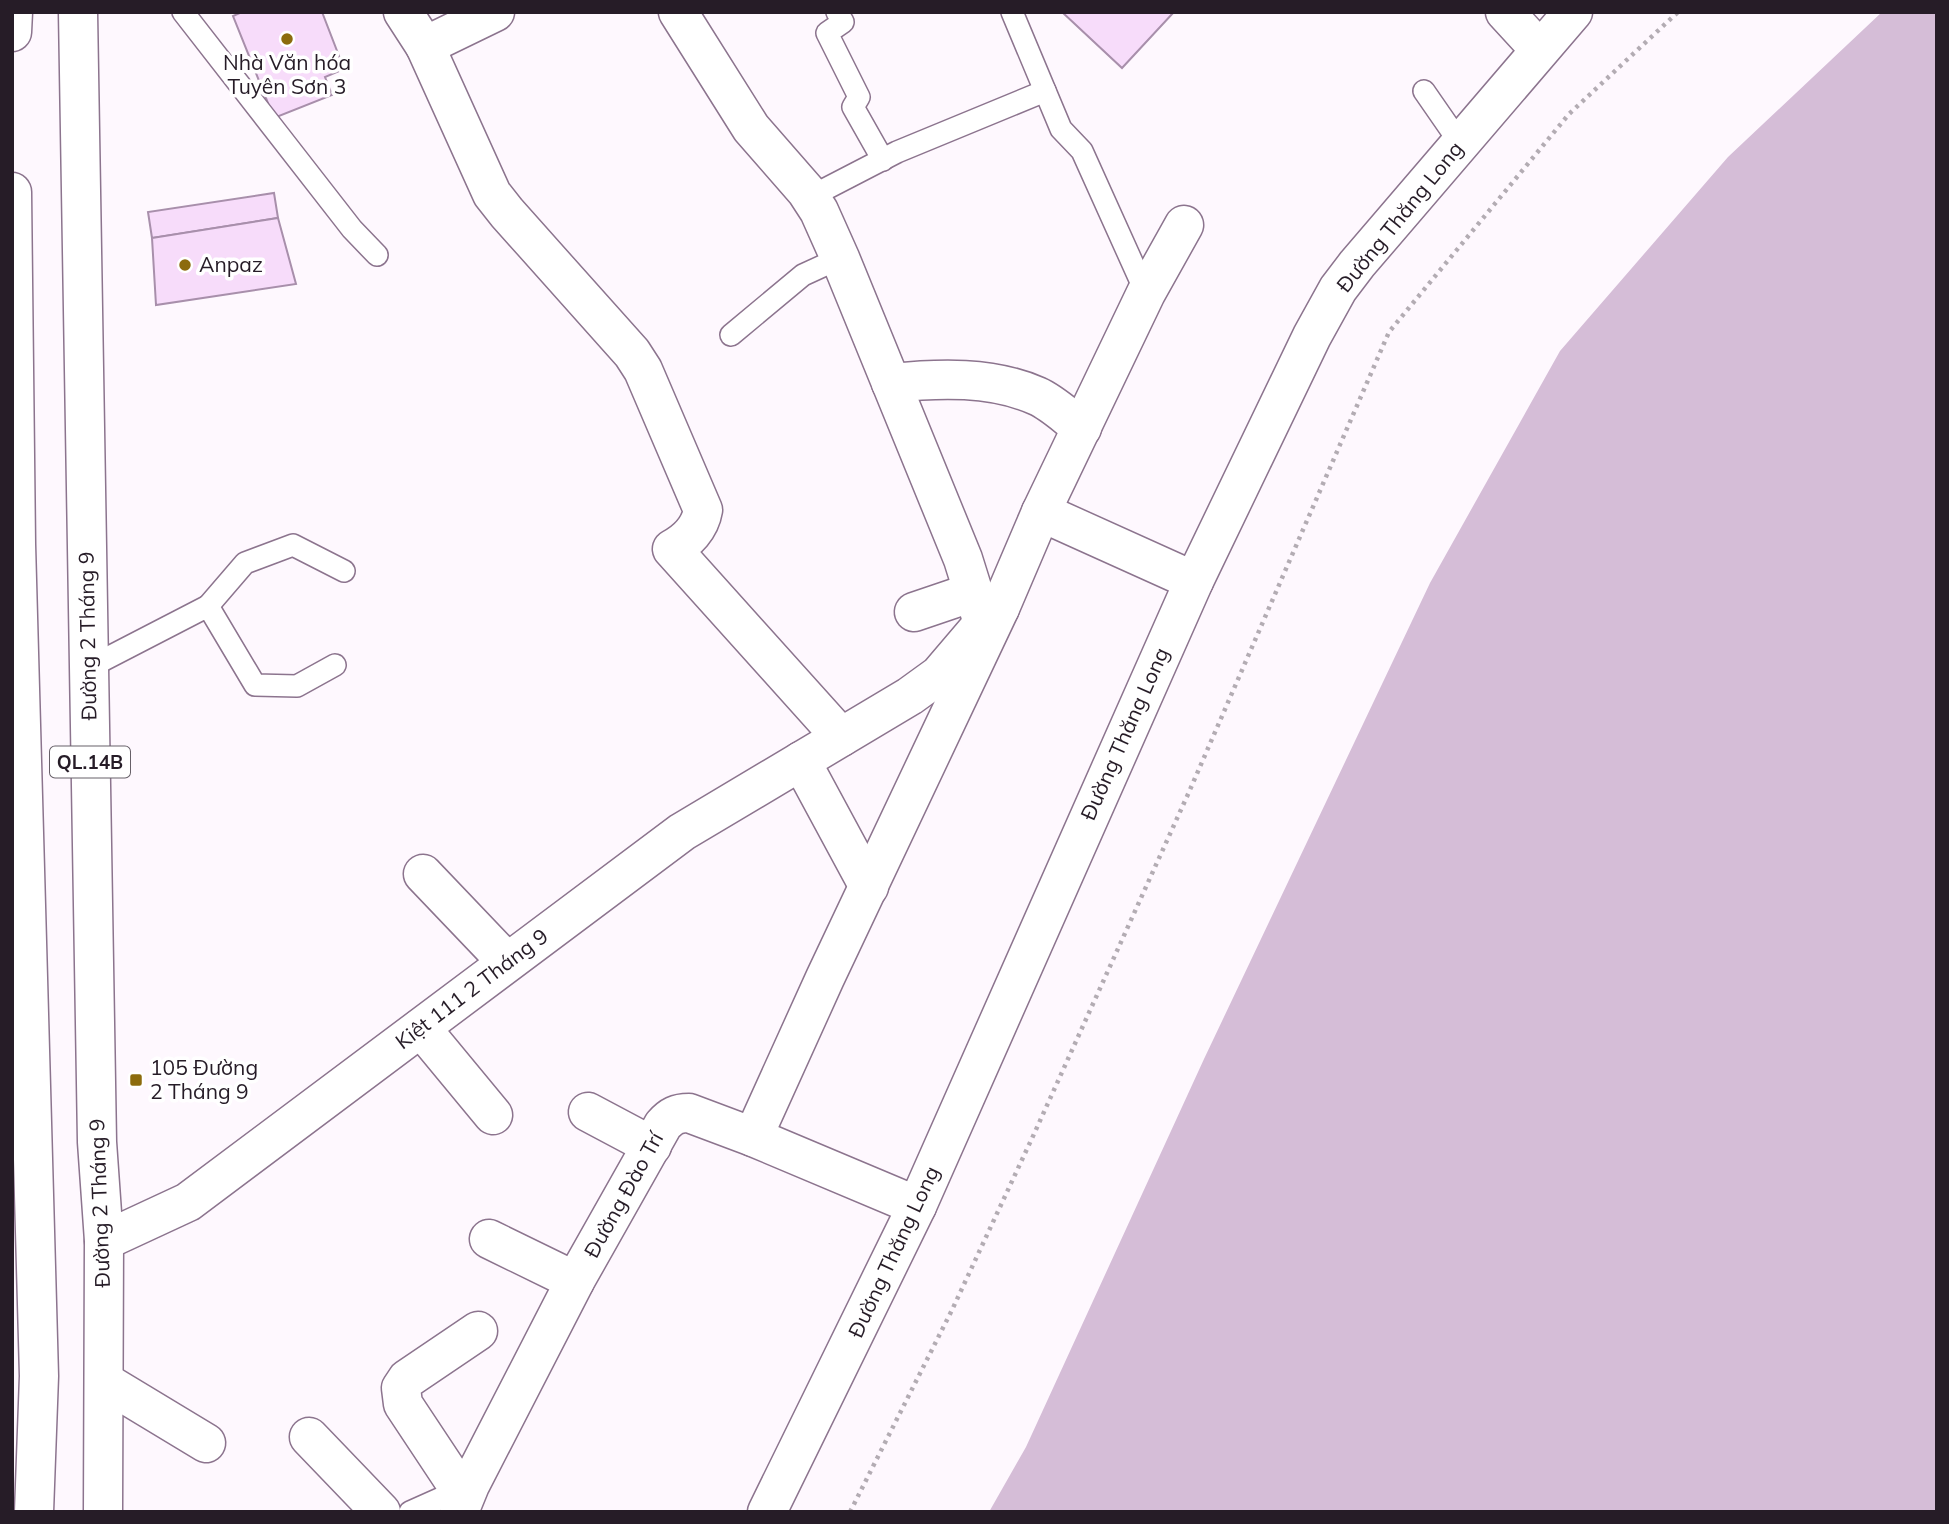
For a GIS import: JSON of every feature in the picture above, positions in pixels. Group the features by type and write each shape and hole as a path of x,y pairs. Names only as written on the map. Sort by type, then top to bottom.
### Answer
{"main road":[{"path":"12,32 13,12"},
{"name":"Đường 2 Tháng 9","path":"78,12 97,1142 104,1241 103,1512"},
{"path":"403,12 425,46 492,194 632,352 643,370 703,510 697,529 671,549 841,737"},
{"path":"425,46 495,12"},
{"path":"1505,12 1539,49"},
{"name":"Đường Thăng Long","path":"767,1512 917,1206 1194,582 1312,336 1338,289 1573,12"},
{"path":"687,15 751,128 810,197 840,258 985,608"},
{"name":"QL.14B","path":"12,191 25,1407 34,1512"},
{"path":"753,1137 869,887 985,608 1041,512 1146,293 1184,225"},
{"path":"891,383 926,379 971,380 1013,388 1040,397 1082,428"},
{"path":"1041,512 1194,582"},
{"path":"914,612 985,608"},
{"name":"Kiệt 111 2 Tháng 9","path":"104,1241 188,1202 682,832 910,696 939,675 985,608"},
{"path":"801,761 869,887"},
{"path":"423,874 508,962"},
{"path":"421,1028 493,1115"},
{"path":"588,1112 652,1146"},
{"name":"Đường Đào Trí","path":"463,1495 575,1281 670,1117 689,1113 917,1206"},
{"path":"489,1239 575,1281"},
{"path":"463,1495 403,1404 401,1388 407,1380 478,1331"},
{"path":"105,1382 206,1443"},
{"path":"309,1437 381,1512"}],"lane":[{"path":"183,12 344,218 377,255"},
{"path":"837,12 844,22 827,33 859,97 853,107 883,160"},
{"path":"1012,12 1061,129 1082,151 1146,293"},
{"path":"810,197 883,160 1045,91"},
{"path":"1424,91 1460,144"},
{"path":"732,335 803,275 840,258"},
{"path":"88,668 208,606 244,563 293,545 344,571"},
{"path":"208,606 255,685 296,686 335,665"},
{"path":"410,1512 463,1495"}],"path":[{"path":"849,1512 952,1310 1040,1121 1189,792 1390,332 1569,114 1678,12"}],"shaded area":[{"path":"1882,12 1937,12 1937,1512 989,1512 1026,1447 1204,1059 1430,583 1560,351 1728,157"}],"building":[{"path":"242,12 322,12 344,69 325,77 332,95 274,118 233,16"},
{"path":"1062,12 1174,12 1122,68"},
{"path":"274,193 278,218 152,238 148,212"},
{"path":"278,218 296,284 156,305 152,238"}],"place":[{"name":"Nhà Văn hóa Tuyên Sơn 3","path":"287,39"},
{"name":"Anpaz","path":"185,265"},
{"name":"105 Đường 2 Tháng 9","path":"136,1080"}]}
